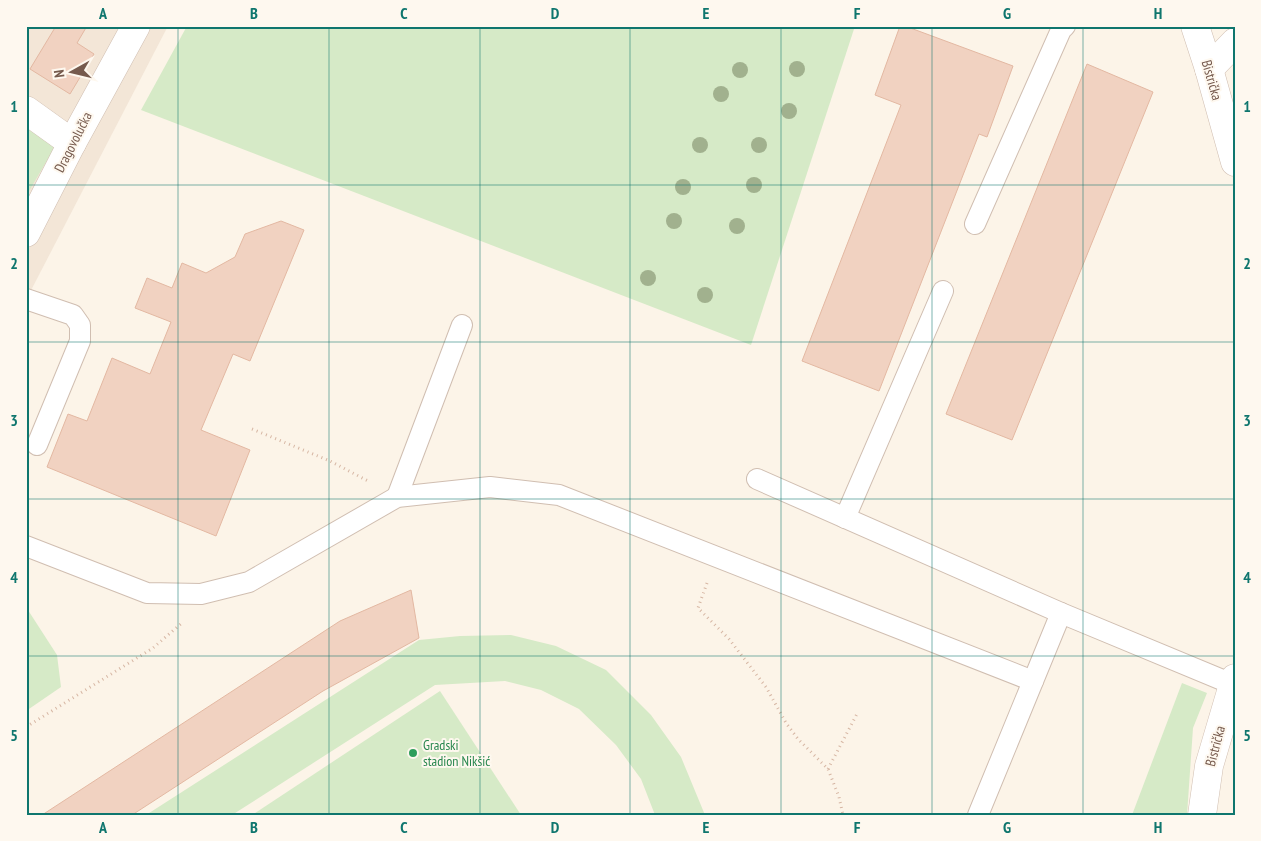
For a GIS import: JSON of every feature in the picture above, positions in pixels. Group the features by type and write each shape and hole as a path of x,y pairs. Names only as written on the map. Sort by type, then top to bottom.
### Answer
{"street":[{"name":"Dragovolučka","path":"26,233 72,143 136,26"},
{"name":"Bistrička","path":"1195,26 1235,162"},
{"path":"1209,69 1235,42"},
{"path":"26,110 72,143"},
{"name":"Bistrička","path":"1202,815 1209,766 1234,681"}],"lane":[{"path":"975,224 1060,30 1065,26"},
{"path":"845,518 943,291"},
{"path":"26,299 73,315 80,325 80,341 37,445"},
{"path":"397,497 462,325"},
{"path":"757,479 1061,613 1234,681"},
{"path":"26,546 147,593 202,594 249,582 397,497 490,487 559,495 1034,680"},
{"path":"978,815 1061,613"}],"path":[{"path":"252,429 330,461 397,497"},
{"path":"717,557 698,608 729,639 766,687 798,739 828,769 839,797 843,815"},
{"path":"26,727 153,648 182,622 202,594"},
{"path":"828,769 858,712"}],"shaded area":[{"path":"26,26 168,26 26,300"}],"green space":[{"path":"187,26 855,26 751,345 141,110"},
{"path":"26,127 55,147 26,196"},
{"path":"26,607 57,655 61,687 26,711"},
{"path":"511,635 556,646 606,670 651,715 681,757 705,815 655,815 641,779 616,745 579,709 541,690 505,681 435,685 232,815 146,815 419,640 460,636"},
{"path":"1182,683 1207,693 1193,728 1187,815 1132,815"},
{"name":"Gradski stadion Nikšić","path":"440,691 521,815 252,815"}],"building":[{"path":"56,26 87,26 77,43 94,54 70,94 30,69"},
{"path":"900,26 905,26 1013,66 987,137 979,134 879,391 802,361 901,105 875,95"},
{"path":"1087,64 1153,92 1012,440 946,414"},
{"path":"281,221 304,230 250,361 233,354 201,430 250,450 216,536 47,467 68,414 87,421 112,358 150,374 171,322 135,308 147,278 172,288 182,263 206,273 235,257 245,234"},
{"path":"411,590 419,638 323,691 132,815 42,815 340,621"}],"place":[{"name":"Gradski stadion Nikšić","path":"413,753"}]}
